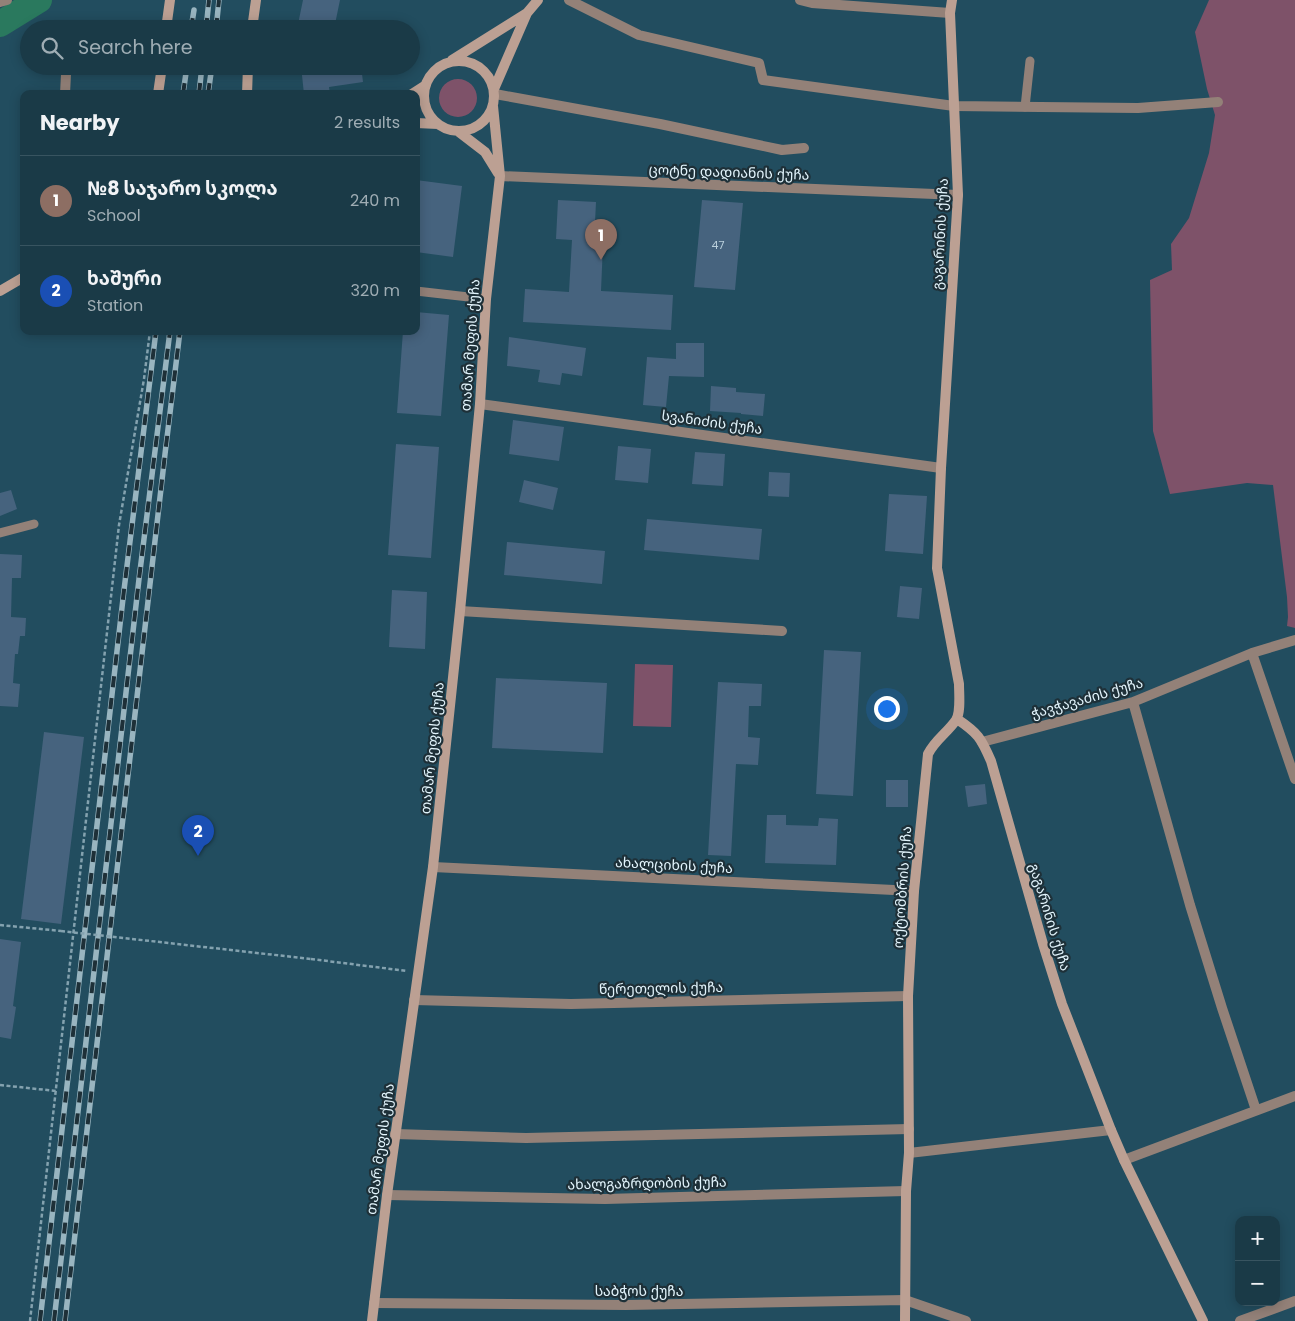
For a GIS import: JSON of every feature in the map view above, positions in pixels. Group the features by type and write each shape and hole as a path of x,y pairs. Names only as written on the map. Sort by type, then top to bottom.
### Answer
{"street":[{"path":"0,2 7,0"},
{"path":"167,20 170,0"},
{"path":"253,20 256,0"},
{"path":"527,13 439,67 431,75 426,85 424,96 430,116 438,124 448,130 459,132 470,130 488,117 493,106 494,92 527,13 538,0"},
{"path":"569,0 639,35 760,63 763,80 954,106 1138,108 1218,102"},
{"path":"800,0 812,3 950,13"},
{"name":"გაგარინის ქუჩა","path":"941,468 958,195 950,13 952,0"},
{"path":"448,62 472,63 482,69 490,78 494,92"},
{"path":"65,90 66,75"},
{"path":"159,90 161,75"},
{"path":"247,90 248,75"},
{"path":"418,90 426,85"},
{"path":"494,92 782,150 804,148"},
{"name":"თამარ მეფის ქუჩა","path":"372,1321 387,1196 432,867 460,611 480,404 486,299 500,176 493,106"},
{"path":"420,122 438,124"},
{"path":"459,132 485,152 500,176"},
{"name":"ცოტნე დადიანის ქუჩა","path":"500,176 958,195"},
{"path":"0,291 20,279"},
{"name":"სვანიძის ქუჩა","path":"480,404 941,468"},
{"path":"941,468 937,568 959,684 960,702 957,719"},
{"path":"460,611 782,631"},
{"name":"ჭავჭავაძის ქუჩა","path":"982,742 1133,702 1252,654 1295,640"},
{"path":"1252,654 1295,779"},
{"path":"1133,702 1190,906 1256,1110"},
{"name":"გაგარინის ქუჩა","path":"957,719 975,732 991,761 1042,944 1059,996 1124,1160 1203,1321"},
{"name":"ოქტომბრის ქუჩა","path":"905,1321 906,1191 909,1154 908,996 914,891 928,754 957,719"},
{"name":"ახალციხის ქუჩა","path":"432,867 914,891"},
{"name":"წერეთელის ქუჩა","path":"414,1000 571,1004 908,996"},
{"path":"1124,1160 1295,1096"},
{"path":"396,1134 526,1138 909,1129"},
{"path":"909,1154 1111,1130"},
{"name":"ახალგაზრდობის ქუჩა","path":"387,1196 605,1199 906,1191"},
{"path":"905,1300 966,1321"},
{"name":"საბჭოს ქუჩა","path":"374,1303 626,1305 905,1300"},
{"path":"1240,1321 1295,1301"}],"lane":[{"path":"1025,106 1030,61"},
{"path":"420,291 486,299"},
{"path":"0,533 34,524"}],"path":[{"path":"30,1321 119,524 144,379 150,335"},
{"path":"0,925 311,959 418,973"},
{"path":"0,1086 56,1091"}],"shaded area":[{"path":"1209,0 1295,0 1295,628 1287,626 1287,597 1273,485 1247,483 1170,494 1153,431 1150,280 1172,270 1171,244 1189,218 1209,153 1215,115 1207,89 1195,32"},
{"path":"458,79 472,84 477,98 472,112 458,117 444,112 439,98 444,84"},
{"path":"635,664 673,665 671,727 633,726"}],"building":[{"path":"303,0 340,0 336,20 299,20"},
{"path":"302,75 362,75 363,82 329,87 329,90 304,90"},
{"path":"420,181 462,186 453,257 420,253"},
{"path":"558,200 596,202 594,243 603,244 601,291 673,295 671,330 523,322 525,289 569,292 572,240 556,239"},
{"path":"702,200 743,203 735,290 694,287"},
{"path":"420,312 449,315 441,416 397,413 403,335 420,335"},
{"path":"509,337 586,348 582,376 562,373 560,385 538,382 540,370 507,366"},
{"path":"676,343 704,343 704,377 669,376 666,407 643,405 647,357 676,359"},
{"path":"711,386 736,388 736,392 765,394 763,416 710,411"},
{"path":"513,420 564,427 559,461 509,454"},
{"path":"396,444 439,447 431,558 388,555"},
{"path":"618,446 651,449 648,483 615,480"},
{"path":"695,452 725,454 723,486 692,484"},
{"path":"769,472 790,473 789,497 768,496"},
{"path":"524,480 558,488 553,510 519,502"},
{"path":"11,490 17,509 0,516 0,493"},
{"path":"889,494 927,496 923,554 885,551"},
{"path":"647,519 762,529 759,560 644,550"},
{"path":"507,542 605,551 602,584 504,575"},
{"path":"0,554 22,555 21,578 12,578 11,617 26,618 25,636 20,636 18,654 15,654 13,683 20,684 18,707 0,706"},
{"path":"900,586 922,588 919,619 897,617"},
{"path":"392,590 427,592 425,649 389,647"},
{"path":"824,650 861,652 853,796 816,794"},
{"path":"496,678 607,683 603,753 492,748"},
{"path":"718,682 762,684 761,706 749,706 748,737 760,738 758,765 736,764 731,856 708,855"},
{"path":"44,732 84,737 61,924 21,919"},
{"path":"886,780 908,780 908,807 886,807"},
{"path":"985,784 987,804 968,807 965,786"},
{"path":"767,815 786,815 786,825 818,826 819,818 838,819 836,865 765,863"},
{"path":"0,939 21,942 13,1006 16,1007 11,1039 0,1037"}],"waterway":[{"path":"0,24 39,0"}],"railway":[{"path":"207,20 209,0"},
{"path":"217,20 219,0"},
{"path":"192,20 194,10"},
{"path":"184,90 186,75"},
{"path":"199,90 201,75"},
{"path":"209,90 211,75"},
{"path":"40,1321 124,590 156,335"},
{"path":"54,1321 139,579 170,335"},
{"path":"65,1321 180,335"}],"place":[{"name":"№8 საჯარო სკოლა","path":"601,260"},
{"name":"ხაშური","path":"198,856"}]}
